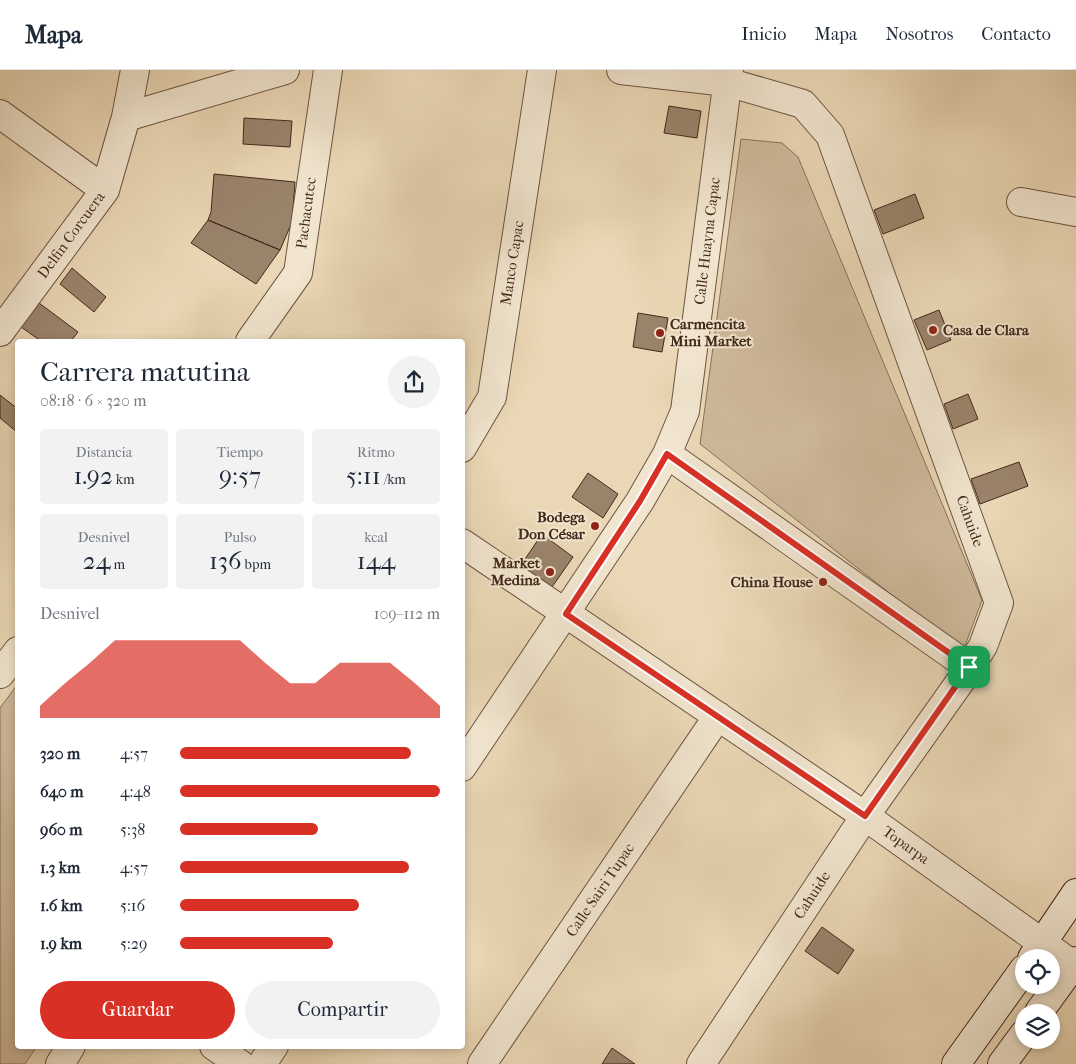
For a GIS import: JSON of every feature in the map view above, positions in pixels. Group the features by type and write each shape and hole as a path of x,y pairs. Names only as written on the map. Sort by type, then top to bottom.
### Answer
{"street":[{"name":"Delfin Corcuera","path":"0,332 105,190 126,117 135,70"},
{"path":"126,117 285,70"},
{"name":"Pachacutec","path":"251,339 298,273 328,70"},
{"name":"Manco Capac","path":"465,443 492,397 542,70"},
{"name":"Cahuide","path":"621,70 728,76 803,104 830,135 999,603 983,646 865,816 702,1064"},
{"name":"Calle Huayna Capac","path":"465,763 635,508 667,454 685,411 728,76"},
{"path":"0,114 105,190"},
{"path":"1021,202 1076,212"},
{"path":"667,454 969,667"},
{"name":"Toparpa","path":"465,545 865,816 1036,949"},
{"path":"0,674 15,655"},
{"name":"Calle Sairi Tupac","path":"482,1064 718,716"},
{"path":"1038,949 1076,894"},
{"name":"Toparpa","path":"1060,958 1075,963"},
{"path":"1045,1004 1075,963"},
{"path":"956,1064 1015,982"},
{"path":"1002,1064 1015,1046"},
{"path":"60,1064 69,1049"},
{"path":"218,1049 240,1064"},
{"path":"262,1064 272,1049"}],"shaded area":[{"path":"741,139 782,143 798,157 982,600 963,651 700,444"},
{"path":"15,688 15,1049 35,1049 25,1064 0,1064 0,708"}],"building":[{"path":"669,106 701,111 697,138 664,133"},
{"path":"244,118 292,121 290,147 243,144"},
{"path":"214,174 295,182 292,222 280,250 208,220 211,212"},
{"path":"915,194 924,218 883,234 874,210"},
{"path":"208,220 280,250 256,284 191,243"},
{"path":"72,268 106,297 94,312 60,284"},
{"path":"39,303 78,332 73,339 38,339 21,327"},
{"name":"Casa de Clara","path":"939,310 951,340 927,350 914,320"},
{"path":"638,313 668,318 662,352 633,347"},
{"path":"968,394 978,419 953,429 944,404"},
{"path":"0,395 15,407 15,430 0,418"},
{"path":"1019,462 1028,486 980,504 971,479"},
{"path":"588,473 618,494 603,518 572,497"},
{"path":"542,534 573,557 552,587 521,565"},
{"path":"822,927 854,950 838,974 805,951"},
{"path":"612,1048 635,1064 602,1064"}],"place":[{"name":"Casa de Clara","path":"933,330"},
{"name":"Carmencita Mini Market","path":"660,333"},
{"name":"Bodega Don César","path":"595,526"},
{"name":"Market Medina","path":"550,572"},
{"name":"China House","path":"823,582"}],"route":[{"path":"667,454 969,667 865,816 566,614 640,501 667,454"}]}
